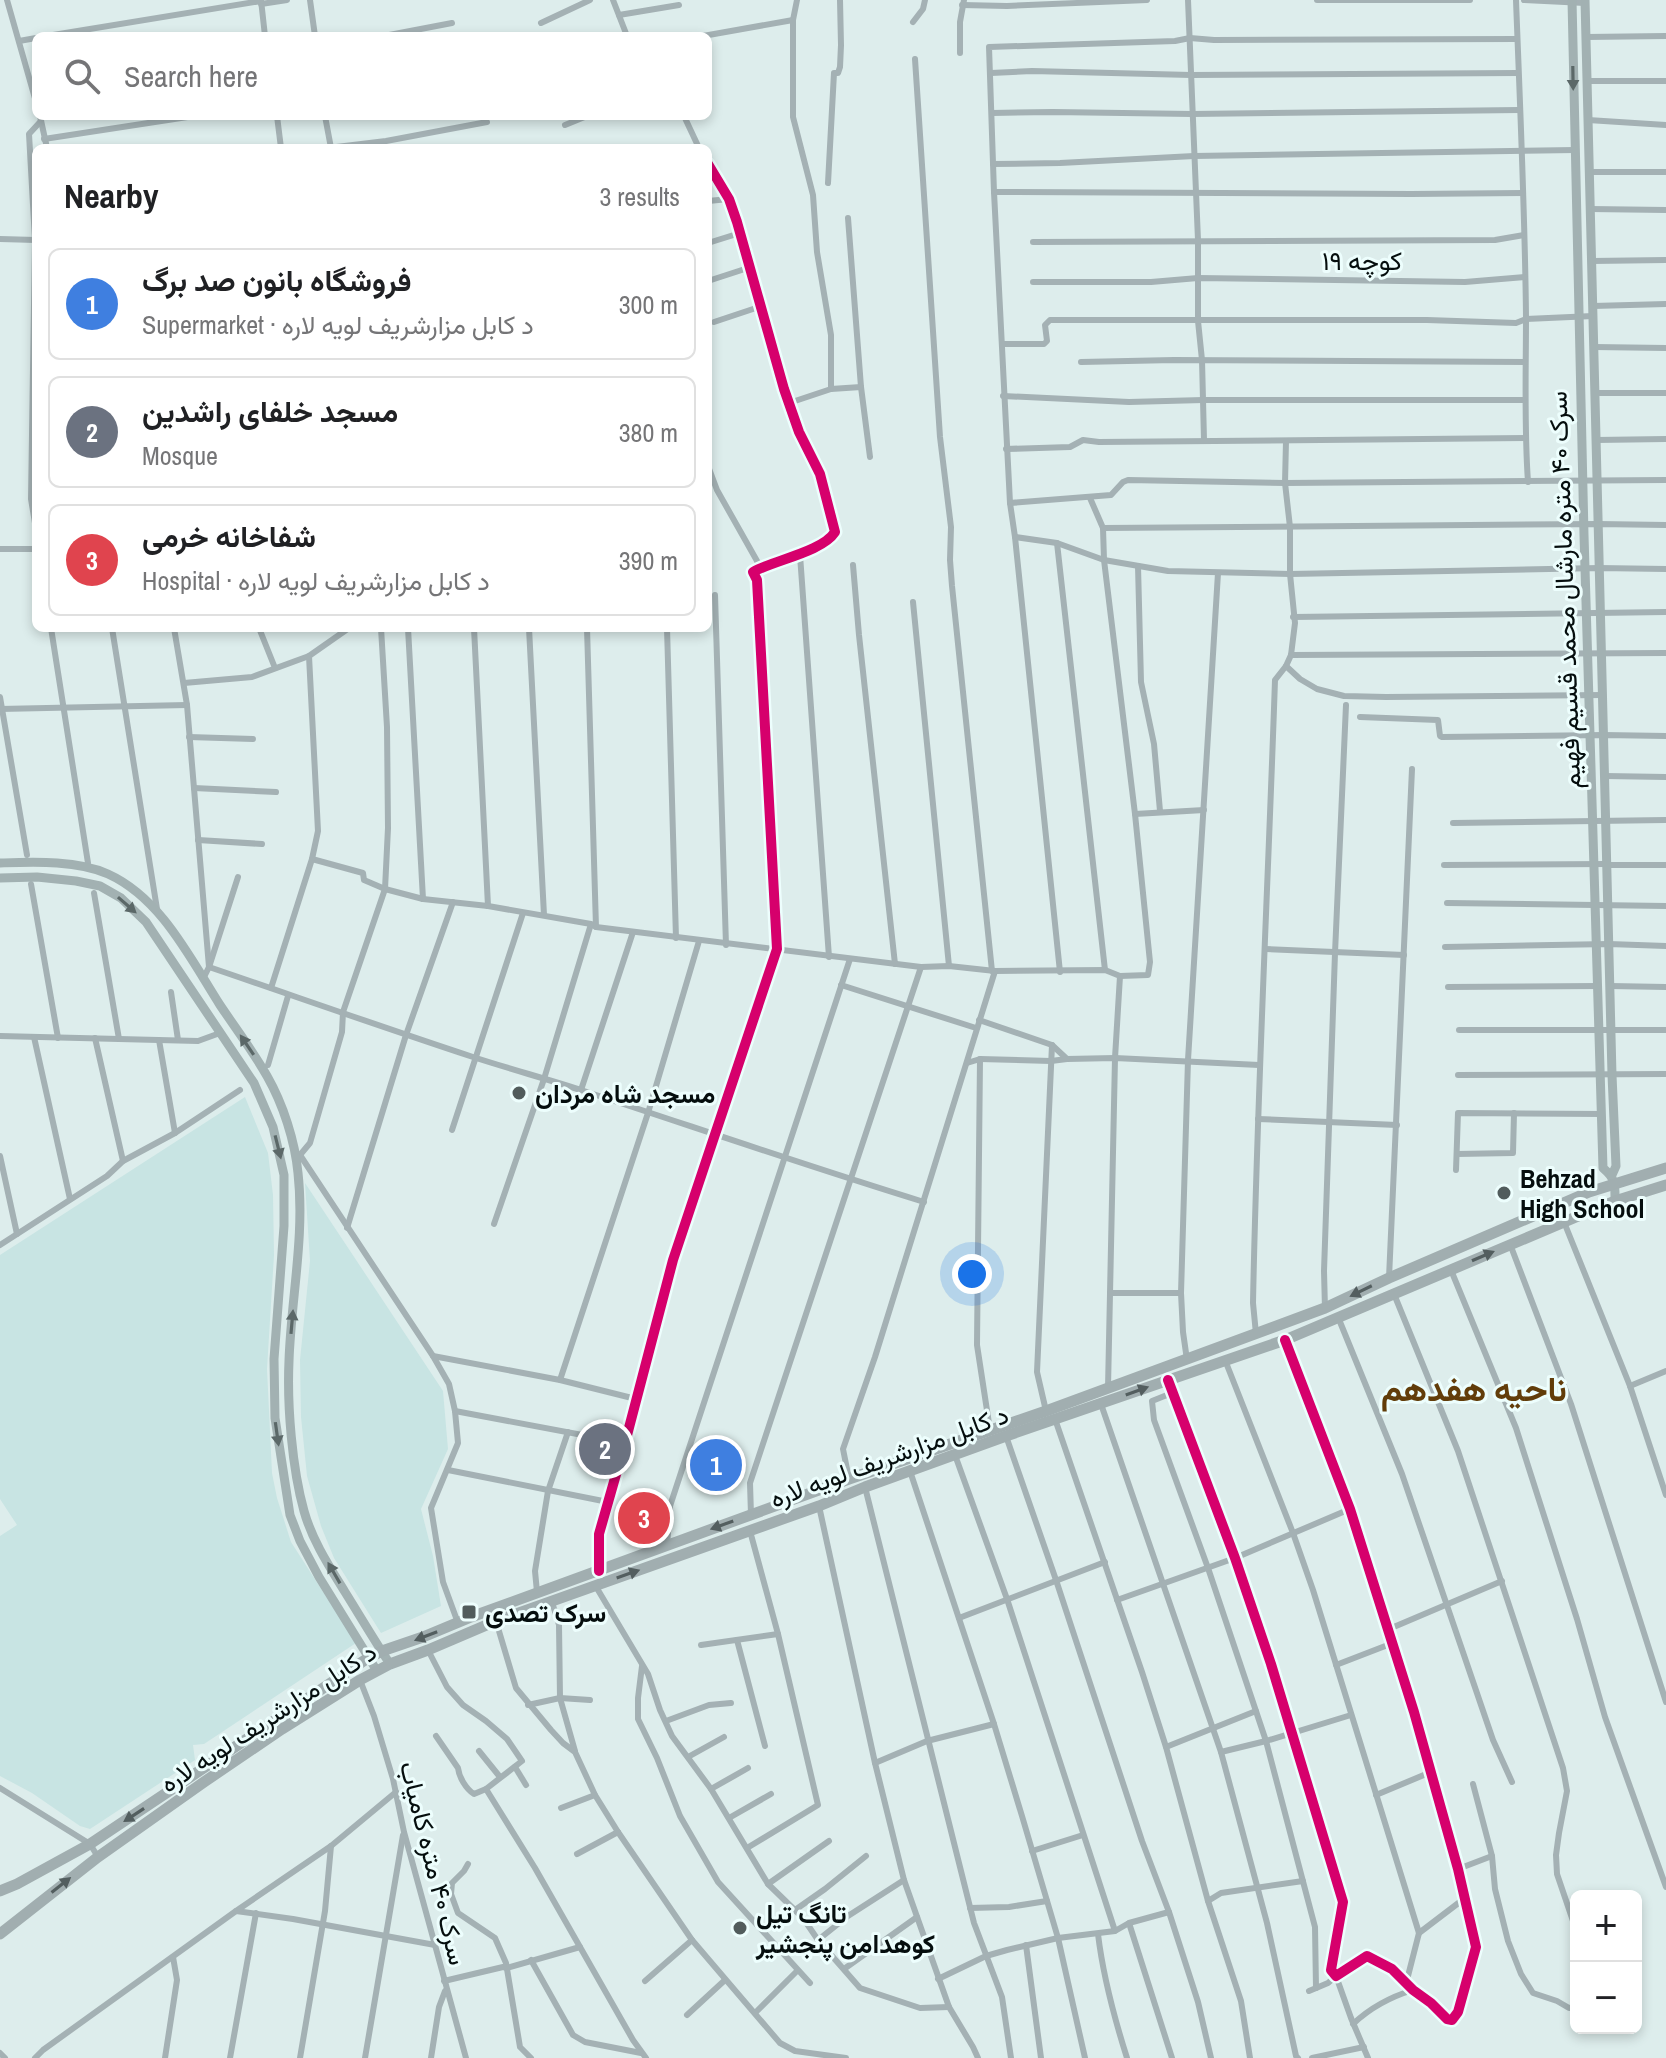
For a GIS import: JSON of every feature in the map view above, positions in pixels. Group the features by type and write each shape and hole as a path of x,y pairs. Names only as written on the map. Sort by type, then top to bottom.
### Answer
{"highway":[{"name":"د کابل مزارشریف لویه لاره","path":"0,1934 98,1857 243,1755 390,1664 496,1621 1006,1436 1108,1388 1325,1308 1614,1180 1618,1183 1666,1168"},
{"name":"د کابل مزارشریف لویه لاره","path":"0,1891 90,1844 382,1651 990,1430 1101,1404 1285,1340 1615,1201 1666,1185"}],"street":[{"path":"7,0 32,78"},
{"path":"72,32 287,0"},
{"path":"310,0 314,32"},
{"path":"541,23 590,0"},
{"path":"613,0 625,32"},
{"path":"797,0 793,20 793,117 813,195 817,252 831,335 831,389"},
{"path":"828,183 834,73 838,73 840,61 840,0"},
{"path":"913,22 923,9 925,0"},
{"path":"960,53 963,2 1034,5 1147,0"},
{"path":"1188,0 1204,440"},
{"path":"1317,0 1470,0"},
{"path":"1516,0 1528,482"},
{"path":"1524,0 1585,2"},
{"name":"سرک ۴۰ متره مارشال محمد قسیم فهیم","path":"1572,1 1583,524 1603,1168 1614,1180"},
{"path":"261,2 265,32"},
{"name":"سرک ۴۰ متره مارشال محمد قسیم فهیم","path":"1585,2 1615,1201"},
{"path":"619,15 679,5"},
{"path":"712,34 793,20"},
{"path":"405,32 452,23"},
{"path":"1586,37 1666,36"},
{"path":"1060,972 1010,503 989,47 1190,38 1517,39"},
{"path":"19,41 32,39"},
{"path":"849,1479 843,1449 924,1202 994,971 952,586 951,527 940,437 915,59"},
{"path":"991,73 1518,73"},
{"path":"1587,81 1666,81"},
{"path":"992,113 1519,110"},
{"path":"32,179 29,134 39,120"},
{"path":"40,120 46,144"},
{"path":"44,139 168,120"},
{"path":"278,120 280,144"},
{"path":"326,120 329,144"},
{"path":"565,125 577,120"},
{"path":"686,120 697,144"},
{"path":"1588,120 1666,125"},
{"path":"362,144 487,122"},
{"path":"993,164 1194,156 1575,150"},
{"path":"599,1571 599,1534 673,1260 777,949 757,580 753,572 800,555 832,537 835,527 820,474 799,432 789,403 729,199 712,171"},
{"path":"1589,172 1666,172"},
{"path":"994,192 1523,193"},
{"path":"712,201 729,199"},
{"path":"1590,209 1666,210"},
{"path":"848,218 861,387 870,457"},
{"path":"712,242 740,233"},
{"path":"1033,242 1495,240 1524,235"},
{"path":"0,239 32,240"},
{"path":"1592,261 1666,260"},
{"path":"712,280 751,267"},
{"name":"کوچه ۱۹","path":"1033,282 1151,282 1198,278 1465,282 1525,277"},
{"path":"1002,344 1044,344 1047,341 1045,325 1050,320 1516,323 1526,319 1579,316 1593,311 1666,304"},
{"path":"714,322 762,306"},
{"path":"1594,347 1666,348"},
{"path":"1081,362 1525,362"},
{"path":"789,403 831,389 861,387"},
{"path":"1595,393 1666,393"},
{"path":"1003,396 1129,402 1524,400"},
{"path":"1006,449 1070,447 1083,440 1525,438"},
{"path":"1596,440 1666,439"},
{"path":"1256,1334 1253,1303 1259,1065 1275,680 1291,655 1295,623 1285,483 1286,441"},
{"path":"32,447 32,505"},
{"path":"712,477 761,568"},
{"path":"1010,503 1111,495 1128,480 1285,483 1666,480"},
{"path":"312,859 363,873 364,880 423,899 488,906 594,926 726,945 921,967 949,966 994,971 1105,970 1120,976 1148,975 1150,962 1104,560 1103,528 1090,498"},
{"path":"1103,528 1666,525"},
{"path":"1015,537 1057,543 1104,560 1168,571 1290,574 1666,569"},
{"path":"1057,543 1105,970"},
{"path":"0,549 32,549"},
{"path":"800,555 829,957"},
{"path":"853,565 895,964"},
{"path":"1138,566 1141,682 1154,744 1160,811"},
{"path":"1187,1360 1181,1293 1188,1060 1218,573"},
{"path":"715,595 726,945"},
{"path":"913,602 949,966"},
{"path":"1293,617 1666,612"},
{"path":"52,632 88,863"},
{"path":"113,632 157,912"},
{"path":"175,632 187,705 209,967"},
{"path":"261,632 275,668"},
{"path":"184,683 252,677 309,656 343,632"},
{"path":"381,632 387,727 385,889 343,1012 342,1032 310,1143 298,1156 299,1213 289,1360 290,1417 304,1511 331,1569 390,1664"},
{"path":"408,632 423,899"},
{"path":"474,632 488,906"},
{"path":"529,632 544,915"},
{"path":"494,1224 594,926 587,632"},
{"path":"667,632 676,938"},
{"path":"1291,655 1666,653"},
{"path":"271,988 318,831 309,656"},
{"path":"1286,666 1317,689 1344,696 1603,695"},
{"path":"0,697 27,855"},
{"path":"1,709 187,705"},
{"path":"1346,705 1325,1308 1333,1319 1402,1474 1493,1740 1512,1782"},
{"path":"1360,717 1438,720 1442,737 1666,736"},
{"path":"189,737 253,739"},
{"path":"1389,1278 1412,769"},
{"path":"1605,776 1666,777"},
{"path":"194,788 276,792"},
{"path":"1135,814 1204,810"},
{"path":"1453,823 1666,820"},
{"path":"198,840 262,844"},
{"path":"0,863 37,862 79,866 105,872 129,886 157,912 267,1076 298,1156 449,1384 458,1443 431,1508 443,1582 458,1623"},
{"path":"1444,865 1666,865"},
{"path":"0,878 37,877 76,881 100,886 121,898 146,922 170,955 254,1083 273,1127 284,1175 284,1226 274,1359 275,1418 290,1515 319,1577 377,1671"},
{"path":"203,979 238,877"},
{"path":"31,884 58,1038"},
{"path":"94,893 119,1039"},
{"path":"347,1228 406,1035 453,902"},
{"path":"1447,903 1666,906"},
{"path":"452,1130 523,913"},
{"path":"581,1090 633,932"},
{"path":"560,1380 648,1113 699,941"},
{"path":"1445,947 1666,946"},
{"path":"1266,949 1404,955"},
{"path":"667,1546 670,1506 850,959"},
{"path":"209,967 475,1058 924,1202"},
{"path":"751,1515 750,1483 921,967"},
{"path":"1108,1388 1115,1058 1120,976"},
{"path":"841,985 1052,1045 1067,1059"},
{"path":"1448,987 1666,987"},
{"path":"171,992 178,1040"},
{"path":"268,1065 288,996"},
{"path":"1459,1030 1666,1030"},
{"path":"0,1036 198,1041 220,1033"},
{"path":"34,1037 70,1199"},
{"path":"95,1038 123,1161"},
{"path":"159,1040 175,1133"},
{"path":"1052,1045 1037,1372 1105,1562 1166,1747 1208,1901 1241,2001 1250,2058"},
{"path":"967,1063 980,1059 1051,1061 1115,1058 1259,1065"},
{"path":"980,1059 977,1345 990,1430"},
{"path":"1458,1075 1666,1074"},
{"path":"0,1245 107,1176 123,1161 175,1133 240,1090"},
{"path":"1456,1170 1458,1113 1602,1114"},
{"path":"1457,1154 1513,1153 1514,1113"},
{"path":"1258,1119 1397,1125"},
{"path":"0,1156 17,1234"},
{"path":"1564,1222 1630,1386 1666,1495"},
{"path":"1510,1244 1571,1404 1666,1702"},
{"path":"1451,1270 1516,1428 1605,1717 1666,1887"},
{"path":"1110,1293 1181,1293"},
{"path":"1394,1294 1458,1451 1565,1779 1567,1791 1559,1833 1557,1874 1570,1912"},
{"path":"1172,1393 1152,1401 1154,1420 1266,1741 1315,1927 1313,1990 1367,1956 1392,1969 1447,2019 1452,2020 1458,2012 1476,1947 1458,1869 1389,1629 1350,1509 1285,1340"},
{"path":"433,1356 560,1380 636,1399"},
{"path":"1225,1360 1293,1533 1419,1933 1408,1976 1403,1980"},
{"path":"1630,1386 1666,1371"},
{"path":"1168,1380 1271,1664 1343,1902 1331,1970 1368,2058"},
{"path":"1101,1404 1221,1752 1298,2058"},
{"path":"455,1411 625,1443"},
{"path":"537,1593 535,1571 548,1491 568,1432"},
{"path":"1006,1436 1142,1841 1169,1912 1198,2002 1211,2058"},
{"path":"955,1455 1007,1599 1115,1931"},
{"path":"448,1470 608,1502"},
{"path":"910,1471 994,1724 1047,1901 1085,2058"},
{"path":"865,1487 970,1908 1002,1997 1011,2058"},
{"path":"819,1506 904,1880 949,2007 978,2058"},
{"path":"1117,1600 1235,1558 1350,1509"},
{"path":"747,1848 818,1805 750,1531"},
{"path":"959,1618 1105,1562"},
{"path":"1389,1629 1502,1581"},
{"path":"595,1585 648,1674 672,1736 711,1789 768,1884 795,1910 860,1988 920,2008 949,2007"},
{"path":"552,1602 559,1625 560,1698 575,1752 595,1795 618,1832 692,1940 780,2043 794,2054 846,2058"},
{"path":"496,1621 516,1688 563,1743 575,1752"},
{"path":"701,1645 778,1634"},
{"path":"737,1640 765,1746"},
{"path":"1336,1665 1393,1643"},
{"path":"428,1650 447,1687 463,1705 507,1739 521,1758 521,1763 486,1789 474,1794 469,1791 458,1768 436,1736"},
{"path":"1656,1669 1666,1664"},
{"path":"642,1666 638,1719 680,1816 718,1882 810,1983"},
{"name":"سرک ۴۰ متره کامیاب","path":"360,1680 396,1792 404,1832 466,2058"},
{"path":"528,1705 560,1698 590,1700"},
{"path":"666,1721 710,1705 731,1703"},
{"path":"1166,1747 1256,1711"},
{"path":"1221,1752 1351,1715"},
{"path":"875,1763 927,1741 994,1724"},
{"path":"688,1757 724,1737"},
{"path":"479,1751 500,1777"},
{"path":"515,1767 526,1785"},
{"path":"711,1789 748,1768"},
{"path":"1376,1795 1431,1772"},
{"path":"1473,1784 1492,1856 1495,1889 1508,1941 1521,1974 1533,1993 1570,2008"},
{"path":"0,1788 90,1844 98,1857"},
{"path":"486,1789 644,2056"},
{"path":"35,2058 236,1911 331,1846 396,1792"},
{"path":"729,1818 771,1794"},
{"path":"561,1808 595,1795"},
{"path":"365,2058 404,1832"},
{"path":"577,1854 618,1832"},
{"path":"1032,1851 1083,1835"},
{"path":"768,1884 829,1841"},
{"path":"300,2058 325,1911 331,1846"},
{"path":"795,1910 866,1856"},
{"path":"1458,1869 1492,1856"},
{"path":"468,1864 452,1883 451,1894 458,1913 495,1938 507,1968 520,2047 531,2058"},
{"path":"818,1940 848,1916 904,1880"},
{"path":"1208,1901 1221,1893 1303,1881"},
{"path":"1419,1933 1465,1898"},
{"path":"970,1908 1009,1907 1047,1901"},
{"path":"236,1911 435,1945"},
{"path":"938,1979 986,1956 1058,1938 1115,1931 1129,1923 1169,1912"},
{"path":"230,2058 256,1913"},
{"path":"844,1969 917,1917"},
{"path":"1129,1923 1172,2058"},
{"path":"1098,1934 1113,2013 1127,2058"},
{"path":"645,1981 692,1940"},
{"path":"1026,1945 1041,2058"},
{"path":"431,2058 445,1984 580,1947"},
{"path":"165,2058 177,1980 173,1957"},
{"path":"531,1960 573,2035 585,2042 644,2056"},
{"path":"755,2013 797,1971"},
{"path":"687,2015 725,1980"},
{"path":"1353,2024 1382,2001 1413,1990"},
{"path":"1312,2058 1364,2047"},
{"path":"0,2053 5,2058"}],"shaded area":[{"path":"245,1097 268,1153 273,1195 274,1255 267,1369 272,1473 277,1498 291,1542 356,1643 204,1744 193,1745 195,1760 90,1829 80,1826 32,1793 0,1776 0,1536 17,1525 0,1499 0,1255"},
{"path":"305,1183 443,1391 448,1449 421,1509 441,1606 381,1633 334,1558 307,1476 301,1417 300,1360 310,1261"}],"cycle path":[{"path":"599,1571 599,1534 673,1260 777,949 757,580 753,572 820,545 835,532 820,474 799,432 784,389 737,222 729,199 712,171"},
{"path":"1168,1380 1271,1664 1343,1902 1331,1970 1336,1976 1367,1956 1392,1969 1447,2019 1452,2020 1458,2012 1476,1947 1458,1869 1414,1712 1350,1509 1285,1340"}],"place":[{"name":"مسجد شاه مردان","path":"519,1093"},
{"name":"Behzad High School","path":"1504,1193"},
{"name":"مسجد خلفای راشدین","path":"605,1449"},
{"name":"فروشگاه بانون صد برگ","path":"716,1465"},
{"name":"شفاخانه خرمی","path":"644,1518"},
{"name":"سرک تصدی","path":"469,1612"},
{"name":"تانگ تیل کوهدامن پنجشیر","path":"740,1928"}],"district":[{"name":"ناحیه هفدهم","path":"1474,1389"}]}
